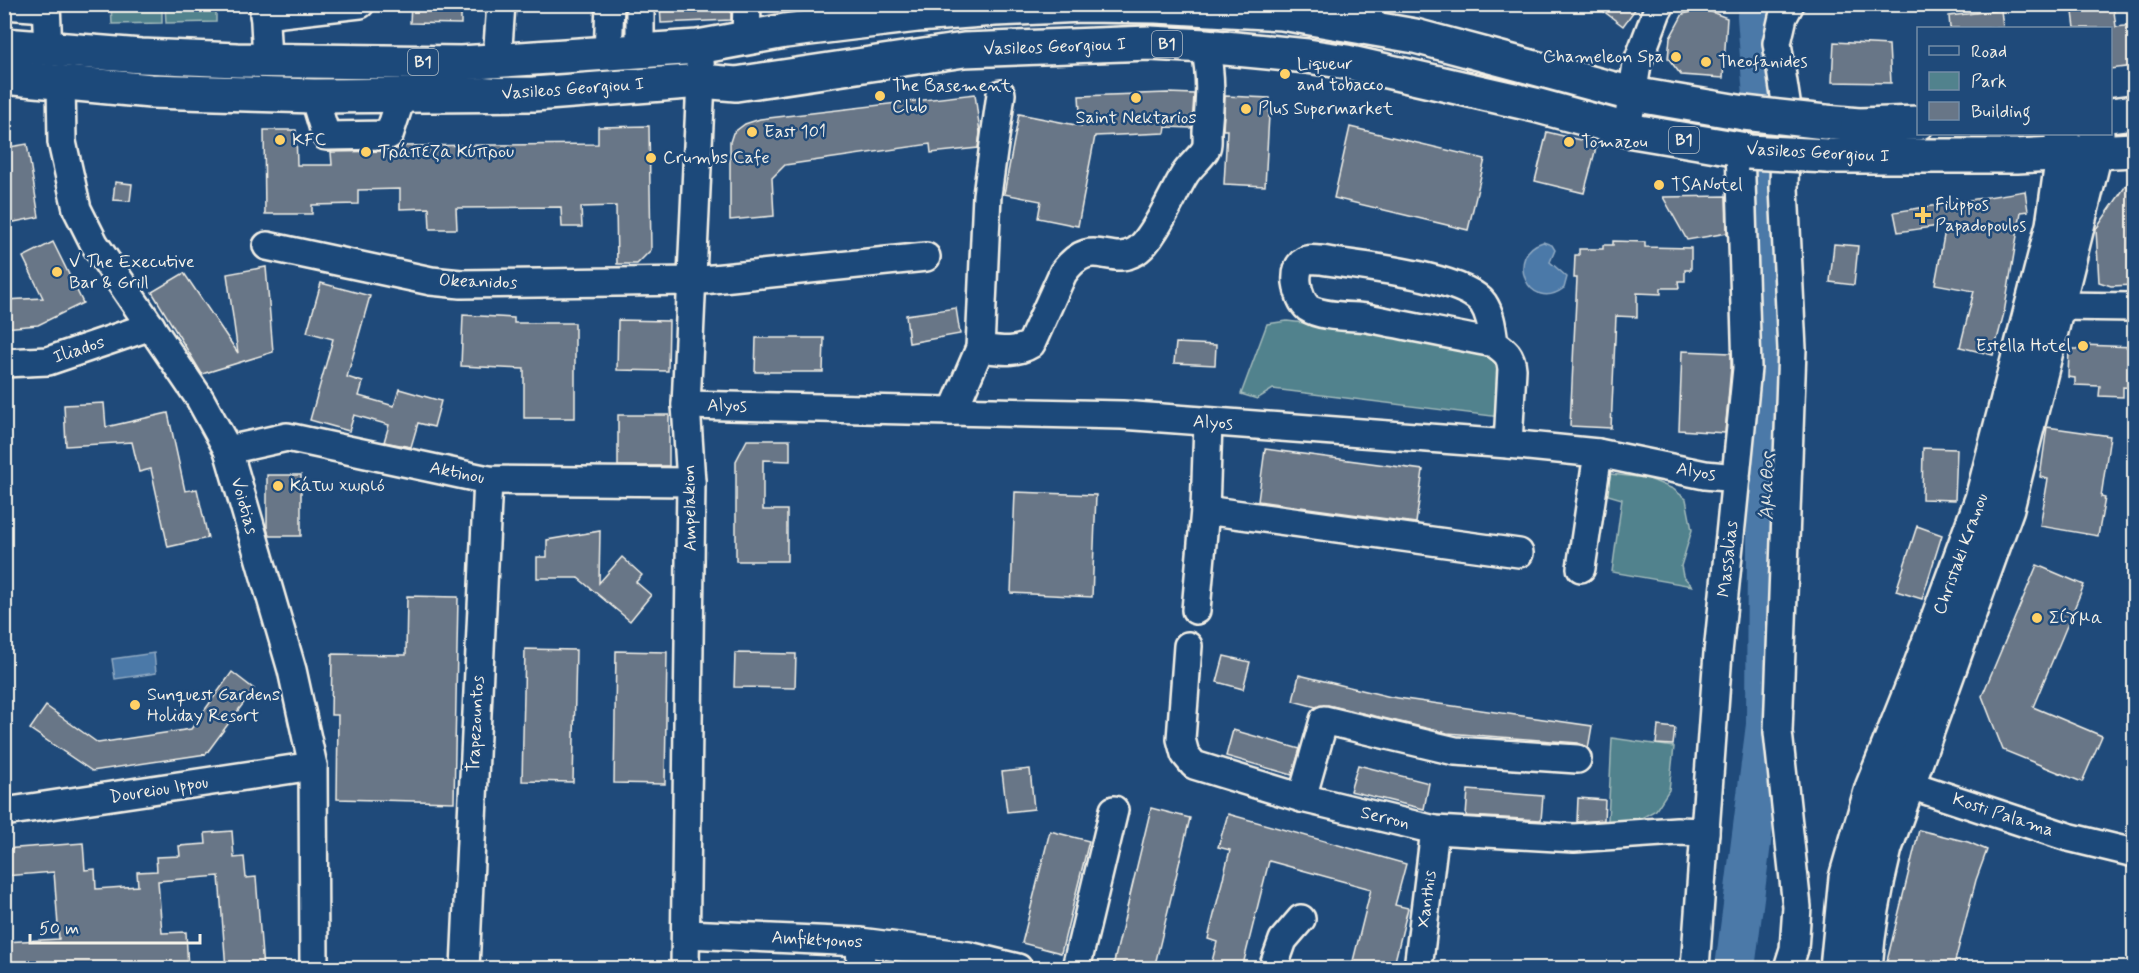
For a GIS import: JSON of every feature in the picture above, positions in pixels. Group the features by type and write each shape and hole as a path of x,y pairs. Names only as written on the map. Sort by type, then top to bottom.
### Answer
{"main road":[{"name":"Vasileos Georgiou I","path":"4,45 141,56 461,63 698,47 746,37 995,7 1083,4 1282,9 1370,17 1426,39 1632,94 1744,113 1825,122 1859,125 1917,123"},
{"name":"Vasileos Georgiou I","path":"4,77 151,91 314,96 534,94 701,81 736,84 964,50 1150,43 1307,56 1347,63 1535,105 1627,130 1744,151 1828,156 2005,157 2079,144 2134,150"},
{"path":"2112,116 2134,112"},
{"name":"Christaki Kranou","path":"1865,969 1876,881 1885,848 2007,508 2058,306 2079,144"},
{"name":"Christaki Kranou","path":"1836,969 1846,878 1872,788 1916,678 1982,499 2053,225 2079,144"}],"street":[{"path":"267,60 264,10 360,4"},
{"path":"497,60 501,4"},
{"path":"608,54 610,4"},
{"path":"640,4 640,51"},
{"path":"746,37 747,4"},
{"path":"1627,130 1637,64 1661,4"},
{"path":"1788,969 1794,949 1797,906 1778,732 1792,349 1784,188 1786,102 1777,43 1782,18 1790,4"},
{"path":"4,5 46,6 48,48"},
{"path":"980,348 1023,350 1031,344 1062,273 1079,255 1087,252 1122,255 1136,252 1148,240 1185,173 1206,150 1211,80 1205,46"},
{"name":"Ampelakion","path":"685,969 691,482 686,405 701,81 698,47"},
{"name":"Voiotias","path":"61,82 62,142 76,210 94,243 200,399 228,450 292,670 313,766 314,969"},
{"path":"953,411 980,348 987,195 1001,94"},
{"name":"Massalias","path":"1695,969 1718,653 1747,368 1744,151"},
{"name":"Okeanidos","path":"267,246 431,281 461,284 693,281 926,257"},
{"path":"1494,343 1491,320 1482,302 1459,286 1426,277 1321,260 1308,259 1302,262 1298,271 1296,283 1300,298 1308,307 1317,312 1366,318 1494,343 1507,352 1511,359 1508,444"},
{"path":"2058,306 2134,307"},
{"name":"Iliados","path":"4,363 48,361 151,326"},
{"name":"Alyos","path":"686,405 1122,415 1508,444 1598,453 1705,475 1736,478"},
{"path":"1196,610 1206,510 1208,423"},
{"name":"Aktinou","path":"228,450 287,437 488,480 691,482"},
{"path":"1581,568 1598,453"},
{"name":"Trapezountos","path":"465,969 488,480"},
{"path":"1206,510 1519,553"},
{"name":"Serron","path":"1188,646 1181,739 1185,754 1194,765 1302,798 1435,830 1574,838 1677,831 1705,832"},
{"path":"1302,798 1324,720 1455,752 1577,759"},
{"name":"Doureiou Ippou","path":"4,812 313,766"},
{"name":"Kosti Palama","path":"1872,788 1907,784 2068,837 2134,853"},
{"path":"1076,969 1114,810"},
{"name":"Xanthis","path":"1418,969 1435,830"},
{"path":"1273,969 1283,940 1301,919"},
{"name":"Amfiktyonos","path":"687,934 860,942 969,956 1018,969"},
{"path":"860,942 861,969"}],"shaded area":[{"path":"768,4 868,5 769,16"},
{"path":"1543,242 1552,245 1555,250 1550,262 1567,277 1564,288 1551,294 1540,294 1531,288 1525,279 1523,269 1525,258 1531,248"},
{"path":"154,653 156,673 115,679 112,659"}],"green space":[{"path":"111,5 162,5 162,23 112,24"},
{"path":"165,5 216,5 216,22 166,23"},
{"path":"1287,321 1365,330 1479,352 1499,360 1500,417 1273,389 1257,399 1241,394 1267,324"},
{"path":"1610,474 1647,478 1673,489 1686,499 1692,530 1681,566 1683,576 1692,586 1612,572 1622,499 1608,495"},
{"path":"1612,738 1674,747 1669,790 1656,810 1638,820 1608,821"}],"building":[{"path":"411,4 461,4 461,24 410,23"},
{"path":"660,4 731,4 731,20 661,23"},
{"path":"1594,4 1639,4 1623,26"},
{"path":"2072,4 2113,4 2116,27 2134,25 2134,66 2112,69 2112,27 2075,27"},
{"path":"1704,9 1727,18 1723,78 1681,75 1668,58 1670,38 1683,14"},
{"path":"2001,10 2003,27 1950,27 1949,16"},
{"path":"1834,42 1889,45 1891,83 1832,82"},
{"path":"975,94 980,133 978,148 931,153 930,144 785,165 772,178 774,216 730,220 730,142 733,133 745,124 760,119"},
{"path":"1194,94 1192,128 1166,127 1165,133 1095,136 1078,226 1038,218 1041,201 1004,194 1019,114 1081,126 1079,96"},
{"path":"1225,96 1270,98 1265,186 1224,184 1227,130 1223,130"},
{"path":"649,126 651,250 637,264 617,264 616,206 581,207 582,227 562,227 561,207 456,208 457,229 430,229 429,208 400,209 400,189 358,190 358,204 312,205 312,214 265,214 264,130 296,130 297,165 332,165 331,152 389,151 400,148 400,146 598,144 598,127"},
{"path":"1350,127 1485,159 1468,230 1334,198"},
{"path":"1547,132 1597,144 1584,193 1535,181"},
{"path":"27,144 39,217 4,224 4,148"},
{"path":"2134,174 2134,285 2111,286 2099,282 2096,229"},
{"path":"115,182 132,184 130,201 113,200"},
{"path":"2025,191 2028,211 2021,212 2004,313 1993,355 1960,347 1974,291 1935,284 1946,225 1898,232 1894,212"},
{"path":"1726,196 1727,233 1687,240 1663,197"},
{"path":"1613,241 1645,242 1645,247 1691,248 1691,270 1685,270 1685,281 1678,281 1679,288 1661,288 1661,294 1637,293 1637,317 1616,316 1611,428 1570,426 1577,278 1574,278 1575,255 1579,255 1579,249 1603,249 1603,245 1613,245"},
{"path":"53,242 83,303 38,325 4,328 4,300 43,298 23,257"},
{"path":"1834,244 1858,246 1854,285 1830,282"},
{"path":"266,267 273,352 202,374 152,292 184,273 238,353 227,274"},
{"path":"321,283 370,296 347,377 363,382 359,396 394,406 399,389 441,401 434,427 418,423 411,447 384,442 389,425 354,415 349,431 310,420 333,339 307,332"},
{"path":"956,308 960,334 909,343 906,315"},
{"path":"463,315 514,318 514,323 575,323 575,418 524,418 524,369 461,366"},
{"path":"618,320 669,321 668,371 617,370"},
{"path":"756,338 824,338 823,372 755,372"},
{"path":"1176,343 1216,345 1215,365 1174,363"},
{"path":"2083,345 2134,347 2134,388 2123,387 2123,397 2099,396 2100,386 2075,385 2075,378 2068,377 2069,349 2083,349"},
{"path":"1682,351 1731,353 1725,433 1679,430"},
{"path":"104,403 106,427 168,413 185,491 197,489 208,538 168,547 151,469 139,472 132,442 66,446 64,405"},
{"path":"618,415 669,415 669,466 618,466"},
{"path":"2047,427 2110,436 2101,497 2105,498 2098,536 2040,526 2048,479 2040,477"},
{"path":"747,440 790,440 790,461 763,460 763,510 787,510 787,561 736,561 736,461"},
{"path":"1923,448 1957,449 1955,500 1922,499"},
{"path":"1265,449 1423,470 1416,523 1258,501"},
{"path":"267,475 301,475 301,536 269,536"},
{"path":"1015,492 1096,495 1092,597 1011,593"},
{"path":"1917,526 1942,535 1922,599 1896,591"},
{"path":"600,531 599,583 622,557 642,575 636,582 651,595 630,621 578,578 537,578 537,557 547,557 547,540"},
{"path":"2037,565 2084,585 2033,707 2102,736 2082,782 2003,750 1982,696"},
{"path":"407,596 458,597 454,802 337,799 338,715 331,715 332,654 406,655"},
{"path":"525,649 576,650 573,782 522,781"},
{"path":"616,651 667,652 665,784 614,783"},
{"path":"735,653 796,654 795,688 734,687"},
{"path":"1224,656 1250,662 1243,689 1217,682"},
{"path":"232,672 254,689 206,754 92,771 30,729 46,706 98,743 191,729"},
{"path":"1299,675 1391,697 1592,726 1588,749 1578,743 1447,733 1328,705 1316,707 1293,701"},
{"path":"1658,726 1675,728 1673,745 1656,744"},
{"path":"1233,730 1300,749 1292,775 1226,756"},
{"path":"1358,765 1429,783 1424,809 1350,791"},
{"path":"1030,769 1034,809 1007,812 1002,772"},
{"path":"1468,790 1543,796 1541,820 1466,816"},
{"path":"1578,798 1605,800 1604,820 1577,822"},
{"path":"1151,808 1190,818 1154,969 1124,969 1113,966"},
{"path":"1228,814 1406,864 1395,905 1408,908 1393,969 1351,969 1371,889 1269,861 1242,969 1210,969 1217,942 1208,939 1230,850 1218,847"},
{"path":"1919,830 1968,842 1987,850 1976,880 1953,969 1885,969"},
{"path":"232,831 234,858 244,857 246,878 256,877 263,969 226,969 219,876 158,881 162,933 186,932 188,969 4,969 4,942 59,939 54,872 4,876 4,849 83,843 85,870 95,869 96,889 138,886 137,872 157,871 156,857 180,856 179,846 206,844 205,833"},
{"path":"1050,831 1089,841 1061,953 1022,943"}],"waterway":[{"name":"Άμαθος","path":"1735,968 1766,725 1769,177 1757,16 1767,4"}],"place":[{"name":"Chameleon Spa","path":"1676,57"},
{"name":"Theofanides","path":"1706,62"},
{"name":"Liqueur and tobacco","path":"1285,74"},
{"name":"The Basement Club","path":"880,96"},
{"name":"Saint Nektarios","path":"1136,98"},
{"name":"Plus Supermarket","path":"1246,109"},
{"name":"East 101","path":"752,132"},
{"name":"KFC","path":"280,140"},
{"name":"Tomazou","path":"1569,142"},
{"name":"Τράπεζα Κύπρου","path":"366,152"},
{"name":"Crumbs Cafe","path":"651,158"},
{"name":"TSANotel","path":"1659,185"},
{"name":"Filippos Papadopoulos","path":"1923,215"},
{"name":"V The Executive Bar & Grill","path":"57,272"},
{"name":"Estella Hotel","path":"2083,346"},
{"name":"Κάτω χωριό","path":"278,486"},
{"name":"Σίγμα","path":"2037,618"},
{"name":"Sunquest Gardens Holiday Resort","path":"135,705"}]}
